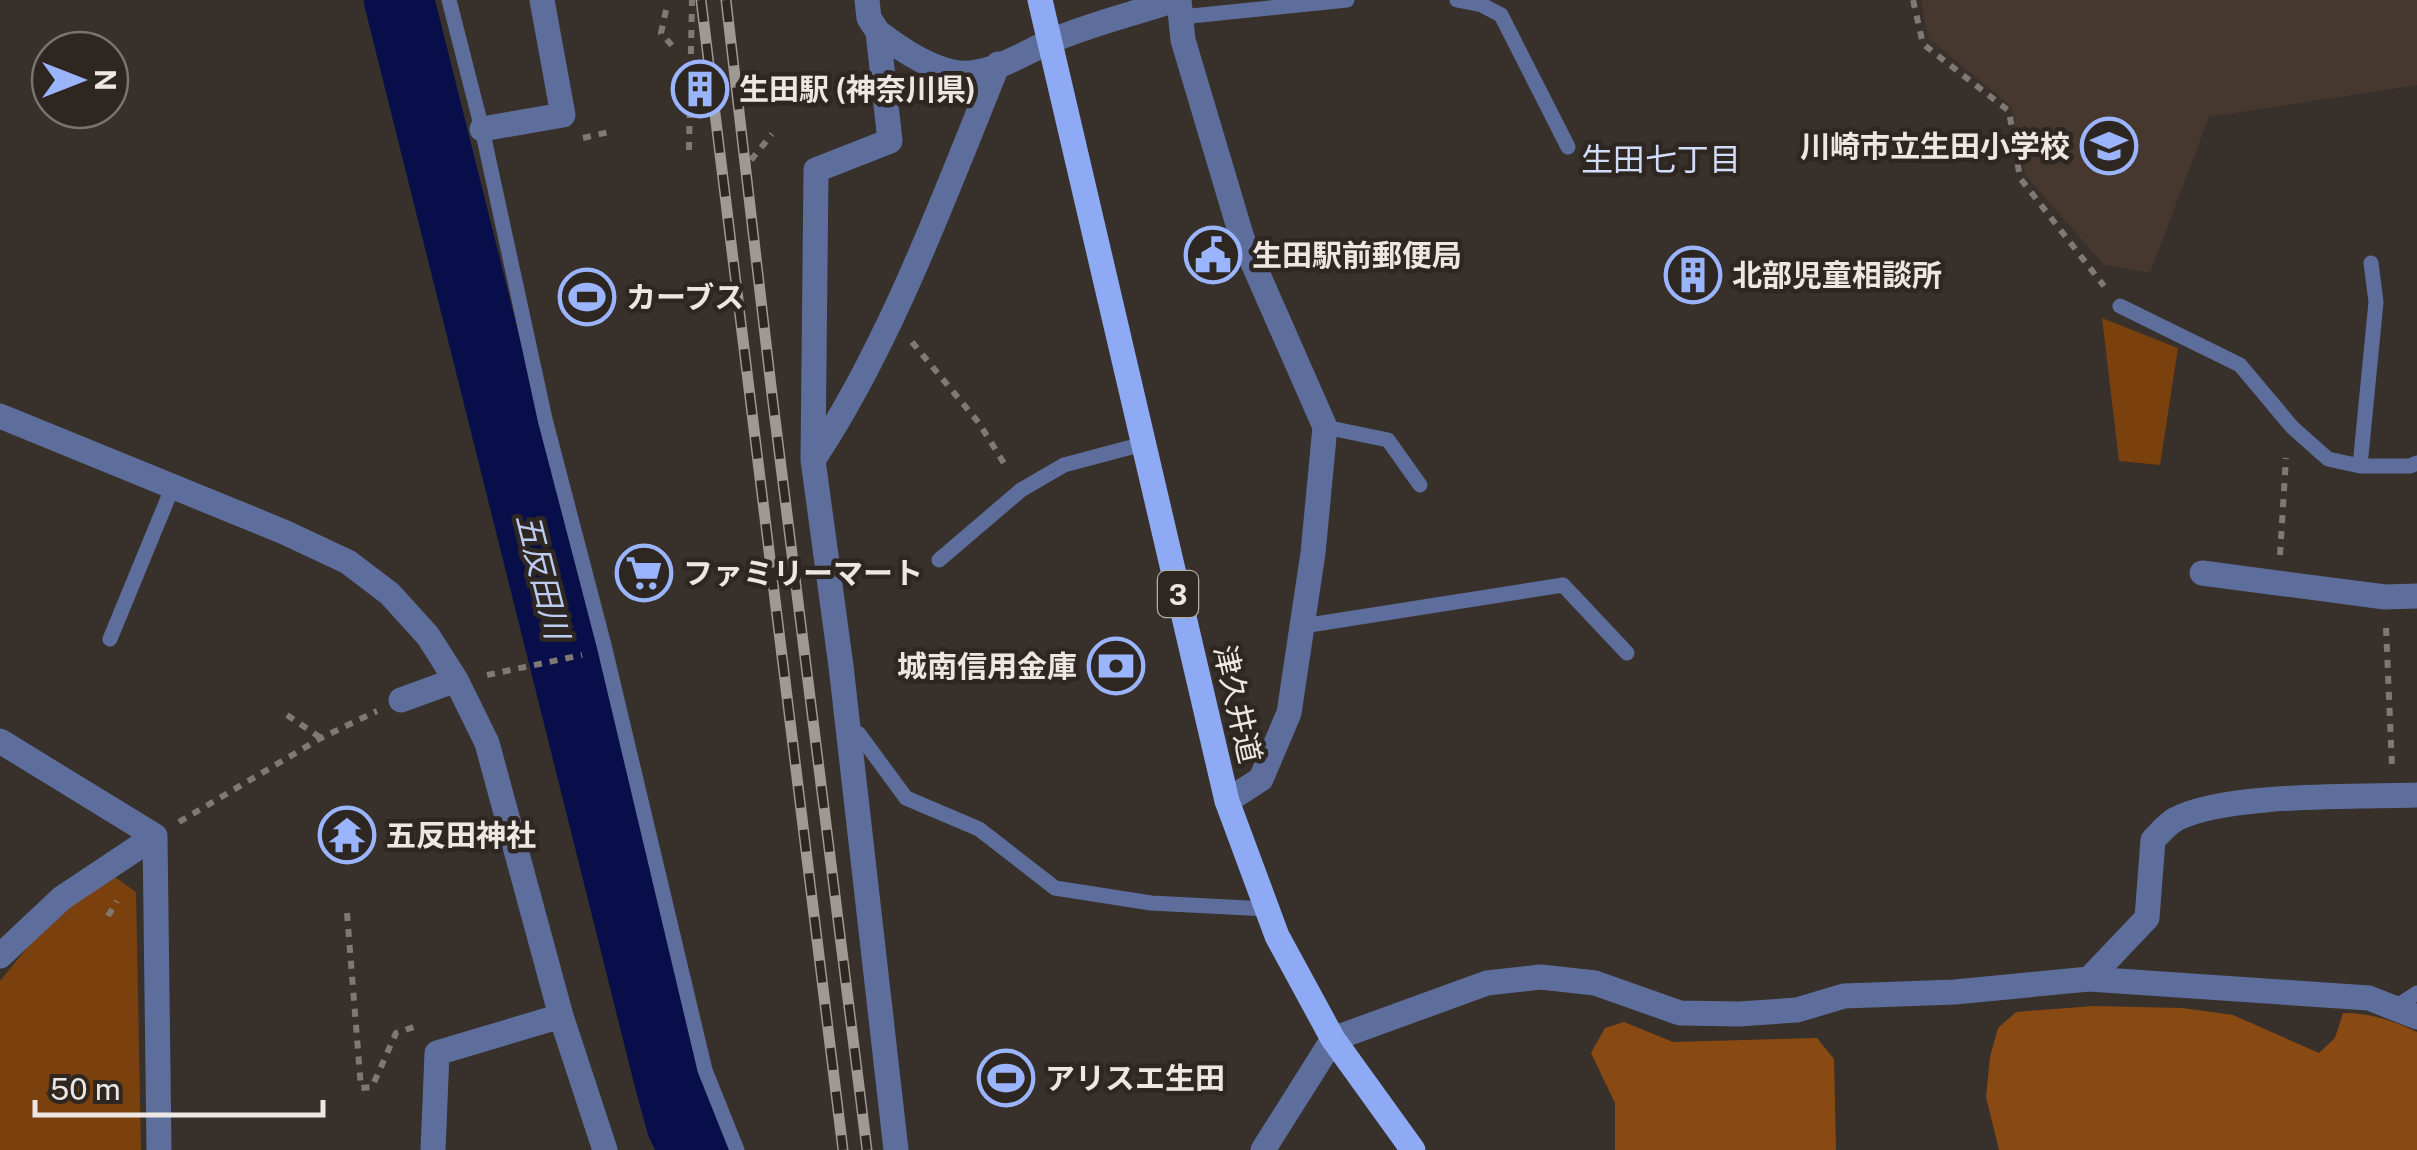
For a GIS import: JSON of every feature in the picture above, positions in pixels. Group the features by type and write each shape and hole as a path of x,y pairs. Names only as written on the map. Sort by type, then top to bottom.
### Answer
{"main road":[{"name":"津久井道","path":"1040,0 1227,801 1277,936 1333,1040 1413,1150"}],"street":[{"path":"482,129 563,115 542,0"},
{"path":"867,0 869,18 878,32 901,50 954,72 974,72 1050,42 1178,6 1183,40 1242,238 1325,427 1303,626 1289,713 1260,778 1227,801"},
{"path":"878,32 890,141 816,170 813,460 826,542 896,1150"},
{"path":"813,460 838,423 890,317 998,64"},
{"path":"0,416 348,562 390,594 428,636 456,680 486,743 561,1016 605,1150"},
{"path":"2202,574 2385,597 2417,596"},
{"path":"401,700 456,680"},
{"path":"0,741 155,836"},
{"path":"2089,979 2147,918 2153,840 2173,820 2205,809 2276,800 2405,795"},
{"path":"0,956 62,898 155,836"},
{"path":"155,836 159,1150"},
{"path":"1263,1150 1333,1040 1487,982 1541,977 1595,983 1680,1013 1797,1010 1844,996 1954,992 2089,979 2369,998 2406,1012"},
{"path":"433,1150 437,1053 561,1016"}],"lane":[{"path":"449,0 482,129 545,419 604,646 705,1070 737,1150"},
{"path":"1178,6 1348,0"},
{"path":"1457,0 1501,14 1568,146"},
{"path":"2360,466 2376,302 2371,264"},
{"path":"2120,306 2240,365 2292,427 2328,459 2360,466 2417,463"},
{"path":"1325,427 1388,440 1420,485"},
{"path":"939,560 1021,490 1064,465 1143,444"},
{"path":"110,639 173,486"},
{"path":"1303,626 1563,586 1627,653"},
{"path":"846,730 858,734 906,798 979,828 1055,888 1150,903 1267,909"},
{"path":"2406,1012 2417,993"}],"path":[{"path":"689,150 692,0"},
{"path":"1913,0 1923,44 2009,111 2020,178 2120,306"},
{"path":"666,10 661,33 675,50"},
{"path":"751,160 772,134"},
{"path":"890,317 979,423 1021,490"},
{"path":"2278,583 2292,427"},
{"path":"2385,597 2405,795"},
{"path":"524,669 590,653"},
{"path":"155,836 321,738 401,700"},
{"path":"287,716 321,738"},
{"path":"347,913 361,1088 372,1088 396,1033 429,1022"}],"shaded area":[{"name":"川崎市立生田小学校","path":"1921,0 2417,0 2417,85 2209,117 2150,273 2104,265 2025,175 2011,106 1928,38"},
{"path":"2102,318 2178,348 2160,465 2119,461"},
{"path":"115,877 136,892 141,1150 0,1150 0,981 31,943 68,908"},
{"path":"2093,1006 2183,1008 2233,1015 2319,1053 2335,1038 2343,1013 2372,1016 2417,1032 2417,1150 1999,1150 1986,1097 1998,1028 2016,1012"},
{"path":"1624,1022 1673,1042 1817,1038 1834,1059 1836,1150 1615,1150 1615,1103 1591,1053 1605,1028"}],"waterway":[{"name":"五反田川","path":"399,0 670,1083 681,1123 694,1150"}],"railway":[{"path":"701,0 843,1150"},
{"path":"726,0 867,1150"}],"place":[{"name":"生田駅 (神奈川県)","path":"700,89"},
{"name":"川崎市立生田小学校","path":"2109,146"},
{"name":"生田駅前郵便局","path":"1213,255"},
{"name":"北部児童相談所","path":"1693,275"},
{"name":"カーブス","path":"587,297"},
{"name":"ファミリーマート","path":"644,573"},
{"name":"城南信用金庫","path":"1116,666"},
{"name":"五反田神社","path":"347,835"},
{"name":"アリスエ生田","path":"1006,1078"}],"district":[{"name":"生田七丁目","path":"1661,159"}]}
